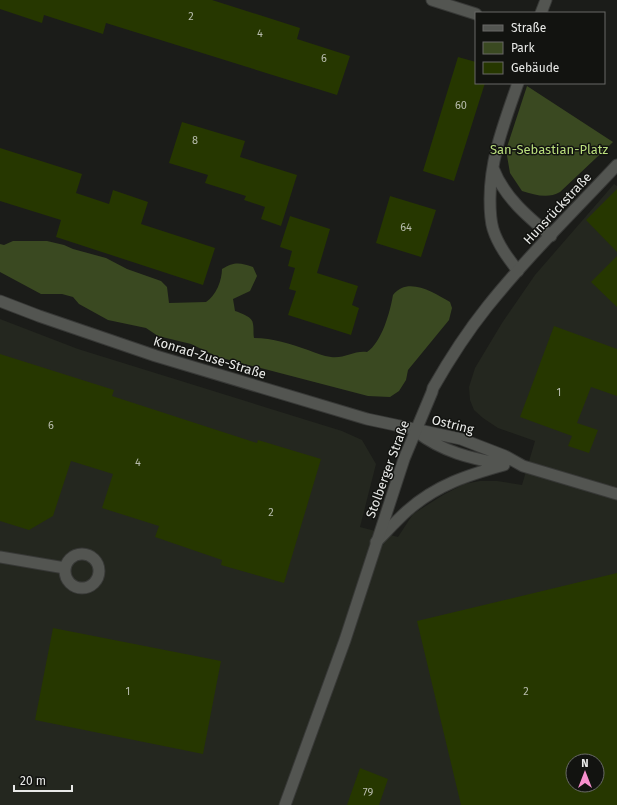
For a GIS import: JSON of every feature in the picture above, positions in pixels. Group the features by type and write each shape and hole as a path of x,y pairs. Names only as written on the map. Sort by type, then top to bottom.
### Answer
{"street":[{"path":"432,0 475,14"},
{"path":"541,12 546,0"},
{"path":"518,84 492,165 490,209 493,228 499,243 506,256 518,270"},
{"path":"492,165 497,178 523,213 551,236"},
{"name":"Hunsrückstraße","path":"518,270 617,165"},
{"name":"Stolberger Straße","path":"285,805 344,640 415,430 432,392 432,388 458,347 487,307 518,270"},
{"name":"Konrad-Zuse-Straße","path":"0,301 156,356 367,419 415,430"},
{"name":"Ostring","path":"415,430 442,448 504,465 523,466"},
{"name":"Ostring","path":"415,430 447,435 461,439 498,453 523,466 617,494"},
{"path":"376,542 407,511 438,489 469,474 504,465"},
{"path":"0,557 65,568"}],"shaded area":[{"path":"614,184 617,186 617,805 0,805 0,319 78,349 342,431 362,440 376,464 360,527 398,537 413,514 464,484 480,481 497,481 522,485 535,441 498,428 474,410 470,400 469,387 475,368 502,323 535,275"}],"green space":[{"name":"San-Sebastian-Platz","path":"527,86 613,142 560,192 546,196 522,191 510,173 506,150"},
{"path":"13,241 47,241 106,258 127,269 161,281 167,287 169,303 206,302 213,296 218,287 222,269 230,265 237,264 244,264 253,267 257,276 250,291 233,299 235,311 251,319 254,338 281,342 331,357 340,357 358,352 367,352 372,347 381,334 390,310 393,295 399,289 413,286 421,288 450,302 452,308 449,320 408,370 406,380 399,391 390,397 368,396 218,357 191,344 158,336 146,328 108,320 79,304 73,297 62,294 41,294 0,272 0,244 4,245"}],"building":[{"path":"0,0 212,0 300,28 297,39 350,56 337,95 106,23 103,34 44,15 42,23 0,9"},
{"path":"458,57 475,62 475,84 485,84 454,181 423,171"},
{"path":"182,122 245,141 240,157 297,175 281,226 261,219 265,207 244,200 246,196 205,183 208,175 169,163"},
{"path":"0,148 82,174 76,193 109,204 113,190 148,202 141,224 215,248 203,285 56,237 61,220 0,201"},
{"path":"617,189 617,252 586,220"},
{"path":"390,196 436,210 421,257 376,243"},
{"path":"290,216 330,229 317,273 358,286 352,305 359,308 351,335 288,315 296,291 289,289 295,268 288,266 292,251 280,247"},
{"path":"617,256 617,307 591,282"},
{"path":"554,326 617,349 617,396 591,387 577,423 598,430 589,453 568,446 572,436 520,417"},
{"path":"0,354 114,390 112,396 257,443 258,440 321,459 284,583 221,565 222,560 155,537 159,526 102,508 113,474 71,461 53,516 29,530 0,521"},
{"path":"617,573 617,805 461,805 417,621"},
{"path":"53,628 221,661 203,754 35,720"},
{"path":"360,768 388,779 379,805 347,805"}]}
